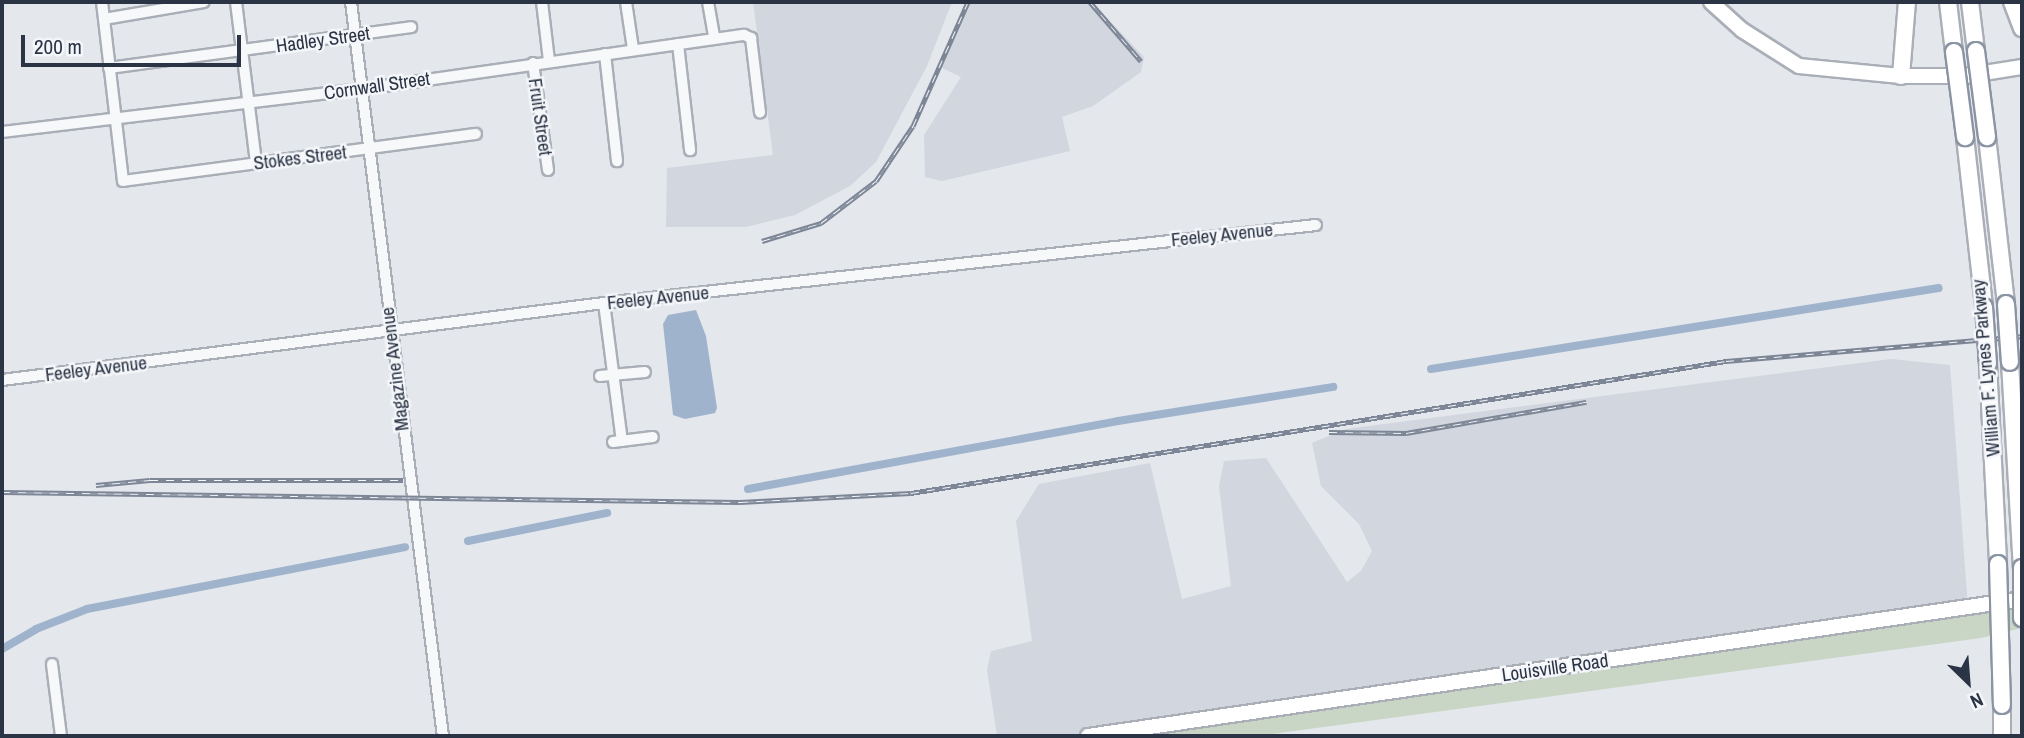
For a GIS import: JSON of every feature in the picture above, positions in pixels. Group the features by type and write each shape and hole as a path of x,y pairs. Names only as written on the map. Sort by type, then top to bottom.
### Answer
{"highway":[{"path":"1901,76 1907,2"},
{"name":"William F. Lynes Parkway","path":"1948,2 1984,307 1998,564 2002,736"},
{"name":"William F. Lynes Parkway","path":"1970,2 2006,304 2022,618"},
{"path":"2012,2 2022,28"}],"main road":[{"path":"1711,2 1742,30 1799,66 1901,76 1965,76 2022,66"},
{"name":"Louisville Road","path":"1088,736 2022,599"}],"street":[{"path":"102,2 117,117"},
{"path":"104,19 204,2"},
{"path":"236,2 251,102 256,163"},
{"name":"Magazine Avenue","path":"351,2 371,149 390,332 443,736"},
{"path":"542,2 549,61"},
{"path":"626,2 633,49"},
{"path":"708,2 714,37"},
{"name":"Hadley Street","path":"109,68 243,52 411,27"},
{"name":"Cornwall Street","path":"2,132 363,89 714,37 751,38 760,113"},
{"path":"678,44 690,150"},
{"path":"605,54 617,161"},
{"name":"Fruit Street","path":"533,63 548,170"},
{"name":"Stokes Street","path":"117,117 123,180 476,134"},
{"name":"Feeley Avenue","path":"2,380 604,303 1316,225"},
{"path":"604,303 613,375 617,441 653,437"},
{"path":"600,376 645,372"},
{"path":"52,664 61,736"}],"shaded area":[{"path":"753,2 952,2 927,66 876,162 850,186 795,215 746,227 666,227 667,168 773,155"},
{"path":"969,2 1092,2 1144,57 1141,72 1093,106 1062,117 1070,151 942,181 925,177 924,135 961,77 940,67"},
{"path":"1891,359 1950,365 1968,607 1090,736 997,736 987,670 991,651 1032,641 1016,521 1039,484 1150,463 1182,599 1231,586 1219,486 1224,461 1266,458 1347,582 1361,571 1372,551 1359,524 1321,486 1312,443 1345,429"}],"green space":[{"path":"2022,608 2022,628 1981,638 1258,736 1134,736"}],"water":[{"path":"696,310 706,336 717,408 715,413 685,419 673,415 663,324 668,315"}],"waterway":[{"path":"1431,369 1939,288"},
{"path":"748,489 1118,421 1333,387"},
{"path":"468,541 607,513"},
{"path":"2,649 36,629 87,609 405,547"}],"railway":[{"path":"762,241 821,223 876,181 913,126 968,2"},
{"path":"1090,2 1141,61"},
{"path":"2,492 740,502 911,493 1726,361 2022,336"},
{"path":"1329,432 1406,433 1586,402"},
{"path":"96,485 150,480 403,480"}]}
